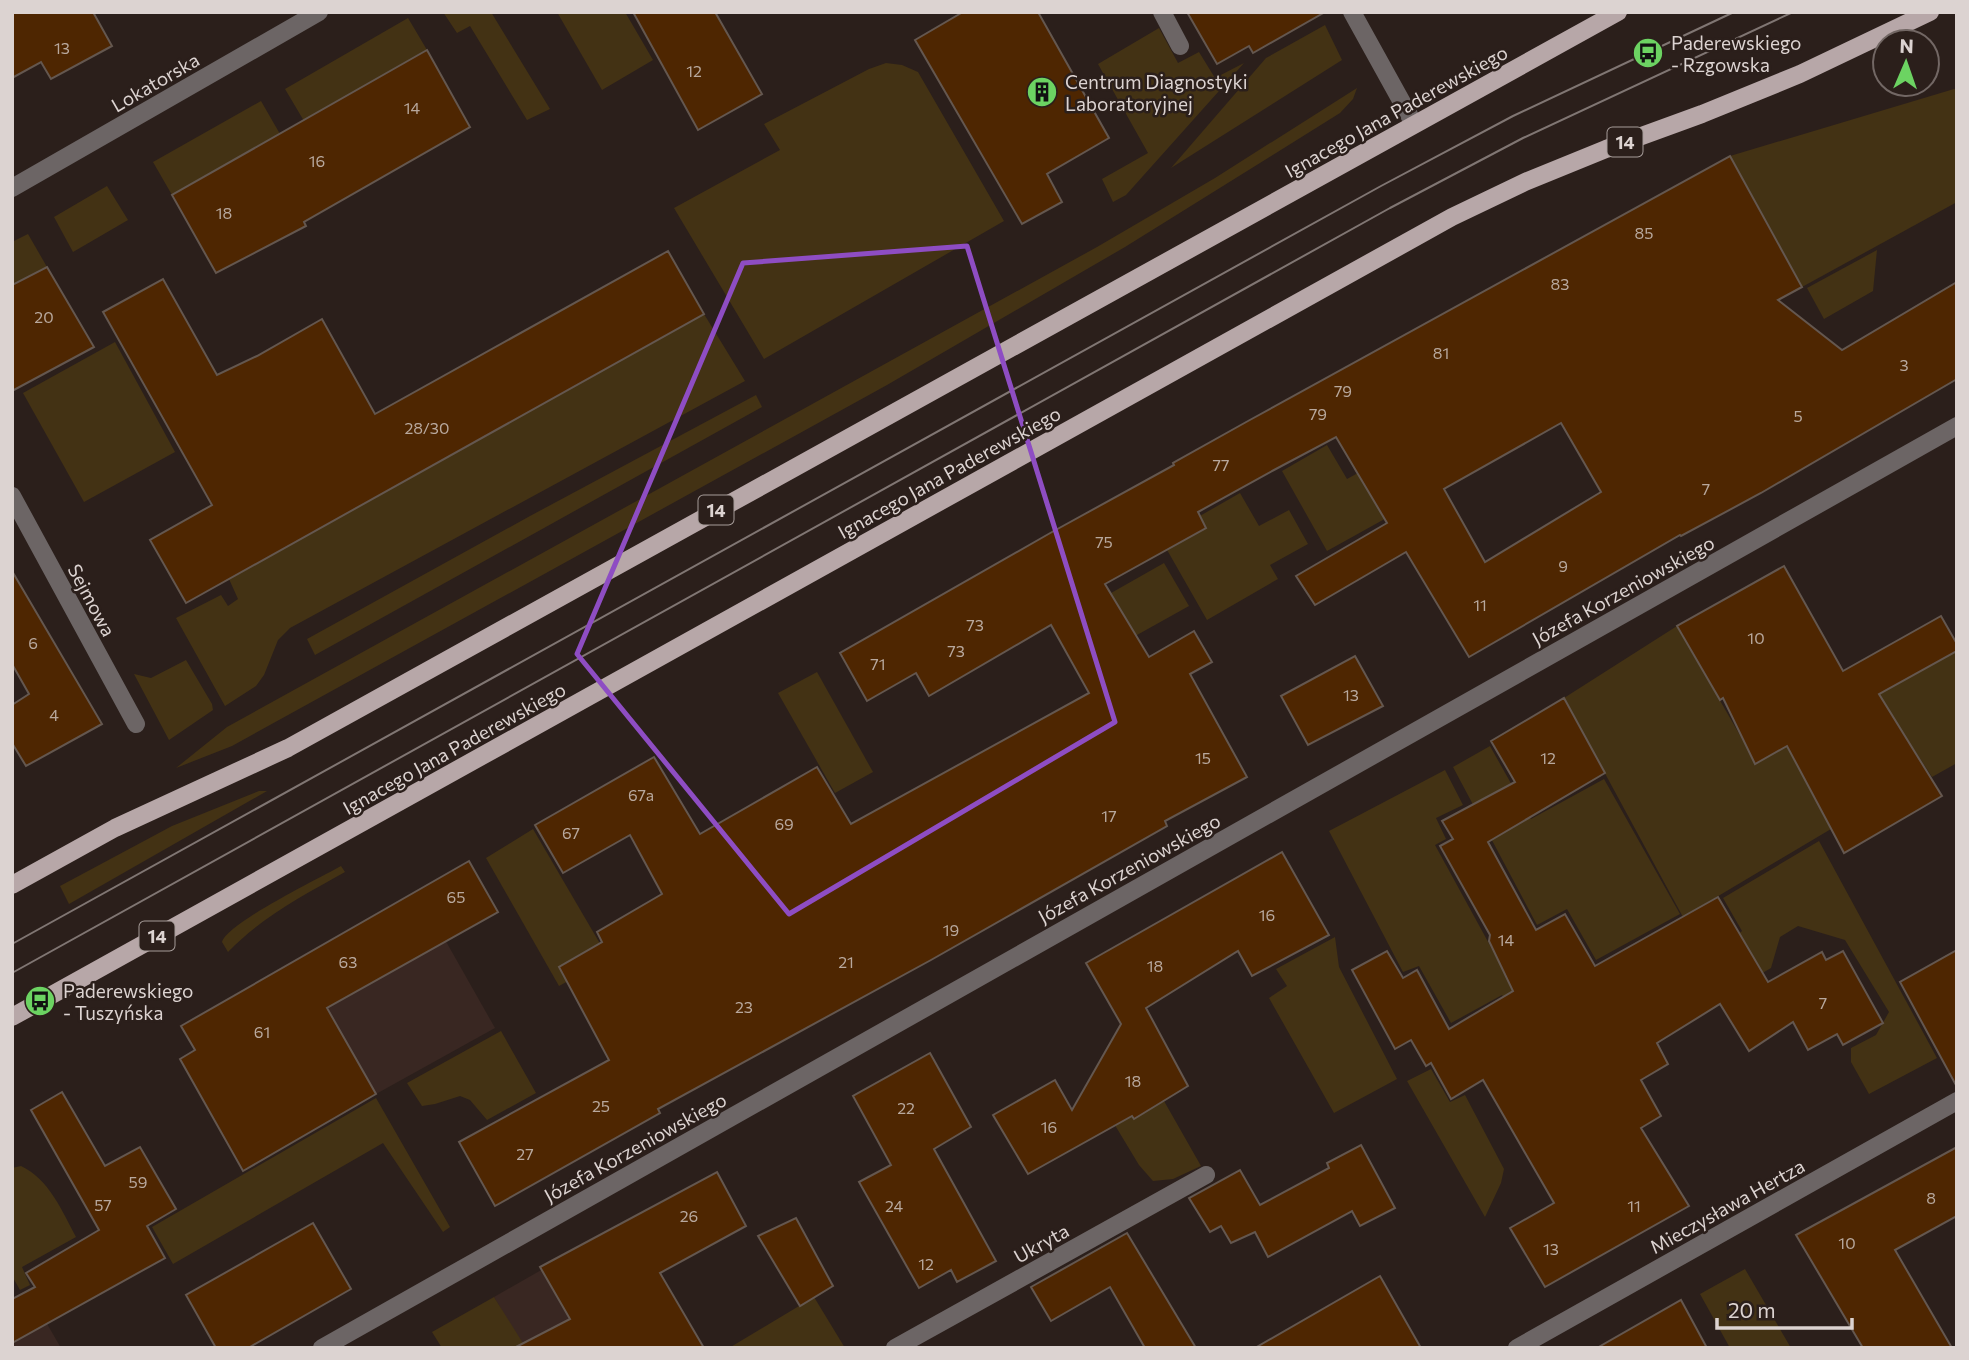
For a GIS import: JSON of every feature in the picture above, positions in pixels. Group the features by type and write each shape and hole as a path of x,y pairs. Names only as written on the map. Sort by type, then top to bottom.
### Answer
{"main road":[{"name":"Ignacego Jana Paderewskiego","path":"12,885 115,828 288,748 1618,12"},
{"name":"Ignacego Jana Paderewskiego","path":"12,1017 1452,217 1525,182 1800,74 1930,12"}],"street":[{"name":"Lokatorska","path":"12,188 319,12"},
{"path":"1162,12 1180,46"},
{"path":"1352,12 1414,124"},
{"name":"Józefa Korzeniowskiego","path":"322,1348 1957,426"},
{"name":"Sejmowa","path":"12,496 136,724"},
{"name":"Mieczysława Hertza","path":"1517,1348 1957,1101"},
{"name":"Ukryta","path":"895,1348 1206,1175"}],"highlighted area":[{"path":"967,246 1115,722 789,914 577,654 743,263"}],"shaded area":[{"path":"443,12 491,12 550,109 527,120 470,26 457,33"},
{"path":"557,12 625,12 653,60 602,90"},
{"path":"408,18 427,50 304,121 285,89"},
{"path":"1325,25 1342,60 1171,168 1266,58"},
{"path":"1159,28 1178,63 1199,52 1215,78 1244,63 1126,195 1113,202 1102,179 1148,153 1098,64"},
{"path":"886,63 902,65 918,72 1004,221 764,359 674,208 780,150 764,124 869,69"},
{"path":"1357,88 1353,99 1340,113 1125,247 887,385 232,746 176,768 227,727 1097,247 1215,178"},
{"path":"1957,90 1957,202 1802,287 1730,156 1924,98 1941,98 1941,93"},
{"path":"261,101 280,134 172,195 153,162"},
{"path":"107,186 128,220 73,252 54,217"},
{"path":"28,234 47,267 12,285 12,242"},
{"path":"1877,250 1873,291 1824,319 1807,288"},
{"path":"704,314 745,381 290,628 278,640 264,675 256,686 225,706 176,618 221,595 228,606 238,599 229,579"},
{"path":"115,342 175,452 84,502 23,393"},
{"path":"756,395 762,407 315,655 307,639"},
{"path":"1327,445 1347,479 1409,445 1435,491 1327,551 1282,471"},
{"path":"1134,492 1198,517 1240,493 1259,526 1289,510 1308,544 1270,565 1278,579 1207,620"},
{"path":"1164,563 1189,606 1128,640 1097,601"},
{"path":"1677,626 1756,763 1957,650 1957,763 1932,777 1913,748 1818,804 1831,829 1683,917 1564,698"},
{"path":"186,660 213,710 169,740 134,674 151,678"},
{"path":"817,672 873,772 835,793 778,693"},
{"path":"1490,746 1531,819 1604,779 1680,914 1596,960 1567,909 1537,925 1453,767"},
{"path":"1445,770 1463,805 1436,818 1446,839 1435,845 1521,1002 1510,1007 1502,995 1451,1023 1419,966 1403,972 1329,831"},
{"path":"259,791 267,791 69,904 60,886 172,826"},
{"path":"533,829 609,959 559,986 486,858"},
{"path":"1819,841 1937,1058 1869,1094 1851,1062 1851,1048 1876,1035 1889,1012 1845,940 1798,926 1780,937 1771,968 1759,975 1736,936 1742,931 1723,898"},
{"path":"341,866 345,872 269,918 228,952 222,942 240,924"},
{"path":"418,892 495,1028 376,1094 299,958"},
{"path":"1335,937 1339,967 1397,1079 1334,1113 1269,998 1287,986 1276,969"},
{"path":"501,1031 536,1093 487,1120 470,1100 460,1096 422,1106 407,1083"},
{"path":"1431,1069 1450,1102 1465,1095 1504,1169 1501,1183 1485,1217 1407,1081"},
{"path":"1120,1096 1134,1119 1164,1101 1201,1166 1173,1179 1153,1181 1139,1165 1107,1112"},
{"path":"376,1098 450,1227 443,1232 383,1143 173,1264 152,1227"},
{"path":"21,1166 47,1187 76,1237 22,1267 30,1285 20,1290 12,1276 12,1168"},
{"path":"613,1229 653,1296 524,1348 494,1297"},
{"path":"1745,1269 1791,1348 1730,1348 1700,1294"},
{"path":"28,1291 61,1348 12,1348 12,1300"},
{"path":"494,1297 526,1348 442,1348 432,1332"},
{"path":"814,1297 845,1348 729,1348"}],"building":[{"path":"12,12 93,12 112,46 51,79 41,62 12,78"},
{"path":"633,12 715,12 762,94 698,130"},
{"path":"963,12 1038,12 1109,138 1047,174 1062,202 1022,224 915,40"},
{"path":"1187,12 1325,12 1253,53 1249,46 1217,64"},
{"path":"427,50 470,127 304,222 306,226 216,273 172,195"},
{"path":"1730,156 1802,287 1778,300 1842,350 1957,282 1957,379 1469,657 1406,552 1315,605 1296,576 1387,523 1336,437 1198,512 1206,528 1105,584 1149,657 1194,631 1212,662 1190,674 1247,777 1165,821 1167,826 931,960 658,1109 660,1113 495,1206 459,1142 609,1060 559,967 602,942 597,932 662,894 630,835 563,873 535,825 654,757 700,834 817,767 851,824 1089,693 1051,625 929,696 916,673 867,701 840,653 1248,421","holes":["1561,423 1601,492 1485,562 1444,489"]},
{"path":"668,251 704,314 186,603 150,540 212,505 103,312 163,279 217,375 322,319 375,414"},
{"path":"47,267 94,347 12,391 12,285"},
{"path":"1784,566 1843,671 1941,616 1957,644 1957,651 1879,694 1942,796 1844,853 1787,746 1755,764 1723,698 1720,700 1677,626"},
{"path":"12,571 102,724 26,766 12,743 12,705 29,694 12,664"},
{"path":"1355,656 1383,706 1308,745 1281,696"},
{"path":"1564,698 1605,773 1488,842 1536,930 1565,914 1595,966 1718,897 1768,982 1822,952 1826,960 1843,951 1883,1023 1843,1045 1837,1034 1808,1050 1793,1022 1749,1051 1720,1004 1657,1043 1668,1064 1641,1080 1661,1116 1641,1128 1689,1206 1545,1287 1510,1228 1554,1203 1483,1080 1451,1099 1431,1063 1426,1066 1411,1040 1395,1049 1352,970 1387,951 1403,978 1417,970 1449,1029 1513,991 1489,941 1490,935 1440,846 1453,839 1442,821 1515,782 1491,741"},
{"path":"1282,852 1329,935 1252,976 1238,951 1146,1008 1188,1086 1134,1119 1132,1116 1028,1174 993,1115 1055,1080 1072,1110 1121,1024 1086,963"},
{"path":"469,861 498,912 327,1008 376,1094 243,1171 180,1059 195,1050 181,1026"},
{"path":"1957,950 1957,1087 1900,982"},
{"path":"930,1053 971,1127 934,1149 996,1261 957,1282 951,1270 919,1288 859,1182 891,1165 853,1096"},
{"path":"62,1092 105,1166 140,1147 176,1209 147,1226 165,1258 12,1343 12,1299 35,1287 26,1273 99,1230 31,1110"},
{"path":"1361,1145 1395,1208 1360,1226 1352,1211 1268,1257 1255,1232 1231,1243 1221,1226 1210,1232 1189,1198 1240,1170 1260,1205 1329,1168 1327,1163"},
{"path":"1957,1147 1957,1216 1895,1250 1952,1348 1863,1348 1796,1235"},
{"path":"717,1172 746,1226 660,1273 704,1348 514,1348 570,1319 540,1267"},
{"path":"796,1218 833,1286 800,1306 758,1236"},
{"path":"313,1223 351,1289 248,1348 216,1348 186,1295"},
{"path":"1127,1233 1196,1348 1145,1348 1110,1287 1051,1321 1031,1287"},
{"path":"1380,1276 1421,1348 1255,1348"},
{"path":"1681,1300 1707,1348 1597,1348"}],"tram line":[{"path":"12,944 1381,186 1513,116 1734,12"},
{"path":"12,973 1390,208 1523,138 1793,12"}],"place":[{"name":"Paderewskiego - Rzgowska","path":"1648,53"},
{"name":"Centrum Diagnostyki Laboratoryjnej","path":"1042,92"},
{"name":"Paderewskiego - Tuszyńska","path":"40,1001"}]}
